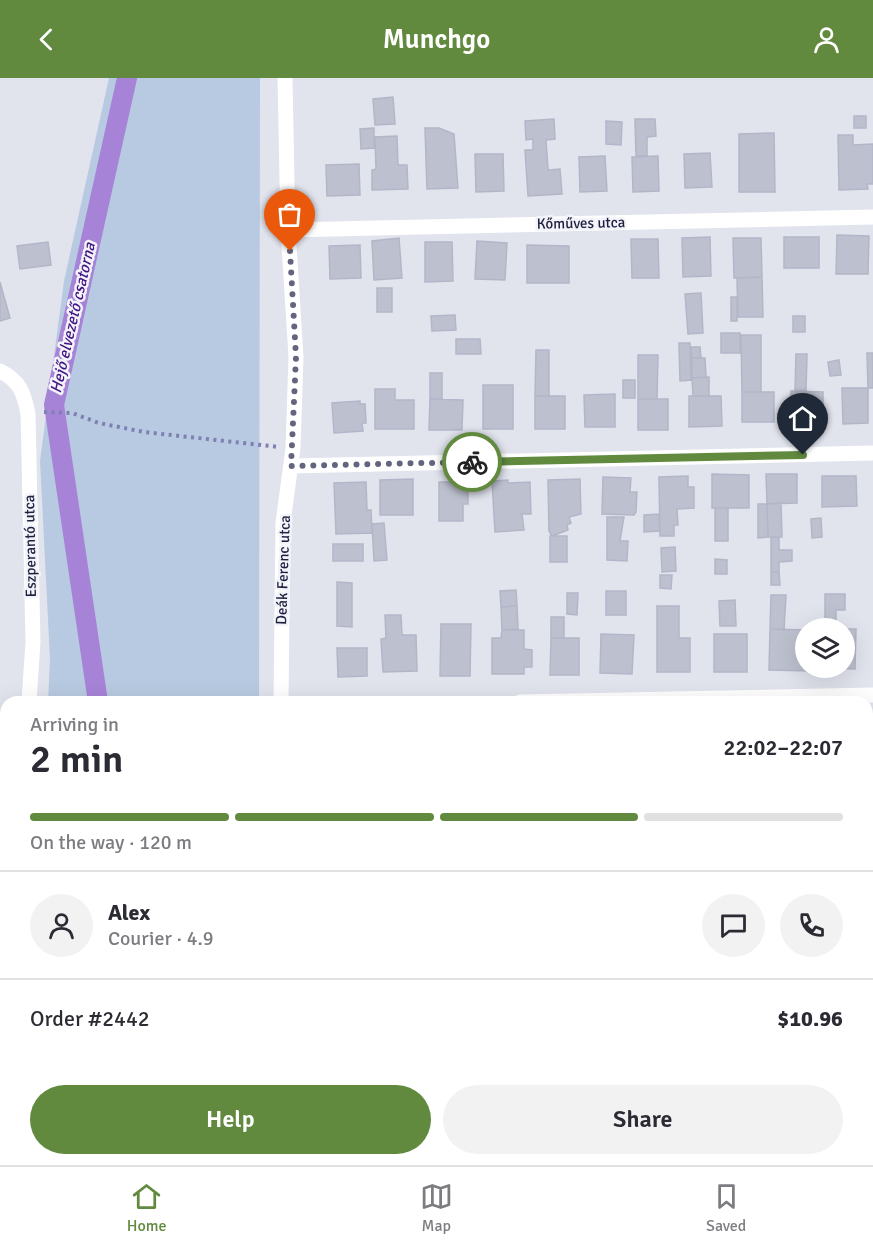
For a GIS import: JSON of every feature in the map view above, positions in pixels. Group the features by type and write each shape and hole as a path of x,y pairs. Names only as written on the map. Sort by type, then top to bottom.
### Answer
{"street":[{"name":"Deák Ferenc utca","path":"281,696 283,523 293,448 296,357 288,230 285,78"},
{"name":"Kőműves utca","path":"288,230 873,217"},
{"name":"Eszperantó utca","path":"0,371 13,377 23,390 28,414 33,642 29,696"},
{"path":"291,466 873,453"},
{"path":"823,696 873,695"}],"path":[{"path":"41,412 72,413 99,423 144,432 293,448"}],"shaded area":[{"path":"109,78 260,78 259,696 48,696 50,659 40,461 64,281"}],"building":[{"path":"393,97 395,124 375,125 373,99"},
{"path":"854,116 866,116 866,128 854,128"},
{"path":"554,119 555,139 546,140 548,170 560,169 562,194 528,196 525,150 533,150 533,139 526,140 525,121"},
{"path":"635,119 655,119 656,136 647,137 647,156 636,156"},
{"path":"606,121 622,122 621,145 606,144"},
{"path":"374,128 374,148 361,149 360,129"},
{"path":"425,128 439,128 454,134 458,188 427,189"},
{"path":"774,133 775,192 739,192 739,134"},
{"path":"838,135 853,135 853,145 873,144 873,184 867,184 868,189 839,190"},
{"path":"397,136 398,165 407,165 408,189 372,190 372,170 376,169 375,137"},
{"path":"710,153 712,187 685,188 684,154"},
{"path":"475,154 503,154 504,191 476,192"},
{"path":"605,156 607,191 580,192 579,157"},
{"path":"658,156 659,191 633,192 632,157"},
{"path":"359,164 360,195 327,196 326,165"},
{"path":"837,235 869,236 868,274 836,274"},
{"path":"710,237 711,276 683,277 682,238"},
{"path":"784,237 819,237 819,268 784,268"},
{"path":"399,238 402,278 374,280 372,241"},
{"path":"733,238 761,238 762,277 734,278"},
{"path":"631,239 658,239 659,278 632,278"},
{"path":"477,241 507,243 505,280 475,279"},
{"path":"48,242 51,265 20,269 17,246"},
{"path":"425,242 452,242 453,281 425,282"},
{"path":"360,245 361,278 330,279 329,246"},
{"path":"527,245 569,246 569,283 527,283"},
{"path":"762,277 763,317 738,317 737,278"},
{"path":"0,282 10,318 0,321"},
{"path":"377,288 392,288 392,312 377,312"},
{"path":"701,293 703,333 688,334 685,294"},
{"path":"731,297 737,297 737,321 731,321"},
{"path":"455,315 456,330 432,331 431,316"},
{"path":"793,316 805,316 805,332 793,332"},
{"path":"721,333 740,333 740,353 721,353"},
{"path":"741,335 761,335 761,392 742,392"},
{"path":"456,339 480,339 481,354 456,354"},
{"path":"679,343 690,343 691,380 680,381"},
{"path":"691,347 700,347 701,358 692,358"},
{"path":"536,350 549,350 549,396 535,396"},
{"path":"867,353 873,353 873,388 868,388"},
{"path":"796,354 807,354 806,391 795,391"},
{"path":"638,355 658,355 657,399 638,399"},
{"path":"692,358 705,358 706,377 692,378"},
{"path":"839,360 841,375 830,376 828,362"},
{"path":"430,373 442,373 442,399 430,399"},
{"path":"709,377 709,396 693,396 692,378"},
{"path":"623,380 635,380 635,398 623,398"},
{"path":"483,385 513,385 513,429 483,429"},
{"path":"842,388 868,388 868,423 843,424"},
{"path":"375,389 395,389 395,400 414,400 414,429 375,429"},
{"path":"791,391 823,392 823,422 791,422"},
{"path":"742,392 774,392 774,422 742,422"},
{"path":"615,394 615,427 585,427 584,395"},
{"path":"535,396 565,396 565,429 535,429"},
{"path":"689,396 721,396 722,426 689,427"},
{"path":"430,399 463,400 462,430 429,430"},
{"path":"638,399 668,399 668,430 638,430"},
{"path":"360,401 360,404 365,404 366,423 362,423 363,431 334,433 332,403"},
{"path":"712,474 749,475 749,508 712,508"},
{"path":"766,474 797,474 797,503 767,504"},
{"path":"688,476 688,487 694,487 694,508 677,509 678,525 674,525 674,536 660,536 659,477"},
{"path":"822,476 856,476 857,506 822,507"},
{"path":"603,477 631,478 630,492 637,492 634,515 602,514"},
{"path":"413,479 413,515 380,515 380,480"},
{"path":"580,479 581,514 569,517 571,523 567,525 568,530 552,536 549,531 548,480"},
{"path":"508,480 508,483 530,482 531,514 522,514 524,530 495,532 492,481"},
{"path":"366,482 367,510 371,510 372,533 336,534 334,483"},
{"path":"439,482 468,482 468,504 463,504 463,521 439,521"},
{"path":"781,503 782,537 768,537 767,504"},
{"path":"758,504 767,504 768,537 758,538"},
{"path":"715,508 728,508 728,541 715,541"},
{"path":"659,514 660,531 644,532 644,515"},
{"path":"607,517 624,517 620,541 628,541 627,561 607,560"},
{"path":"821,518 822,537 812,538 811,519"},
{"path":"384,523 387,560 374,561 372,524"},
{"path":"550,536 567,536 567,562 550,562"},
{"path":"771,537 779,537 779,550 792,550 792,561 779,562 779,572 771,572"},
{"path":"333,544 363,544 363,561 333,561"},
{"path":"675,547 676,571 662,572 661,548"},
{"path":"715,559 727,560 727,574 715,574"},
{"path":"771,572 779,572 780,585 771,585"},
{"path":"660,575 672,575 671,589 660,588"},
{"path":"337,582 352,583 352,627 337,626"},
{"path":"516,590 517,606 501,607 500,591"},
{"path":"606,591 626,591 626,615 606,615"},
{"path":"567,593 578,593 577,615 567,614"},
{"path":"825,594 845,594 845,610 836,610 836,618 825,618"},
{"path":"771,595 786,595 784,630 770,629"},
{"path":"735,600 736,626 720,626 719,601"},
{"path":"517,606 518,629 502,630 501,607"},
{"path":"657,606 679,606 679,638 690,638 690,672 657,672"},
{"path":"385,615 401,615 402,635 416,635 417,671 383,672 381,639 386,638"},
{"path":"551,617 564,617 564,638 551,638"},
{"path":"441,624 471,624 470,676 440,676"},
{"path":"770,629 795,630 795,671 769,670"},
{"path":"502,630 524,630 524,649 532,650 532,667 524,667 524,674 492,674 492,638 501,638"},
{"path":"601,634 634,635 632,674 600,673"},
{"path":"714,634 747,634 747,672 714,672"},
{"path":"551,638 579,638 579,675 550,675"},
{"path":"337,648 367,648 367,676 338,677"}],"waterway":[{"name":"Hejő elvezető csatorna","path":"97,696 54,405 127,78"}],"way so far":[{"path":"290,251 296,357 291,466 472,462"}],"route":[{"path":"472,462 803,455"}]}
